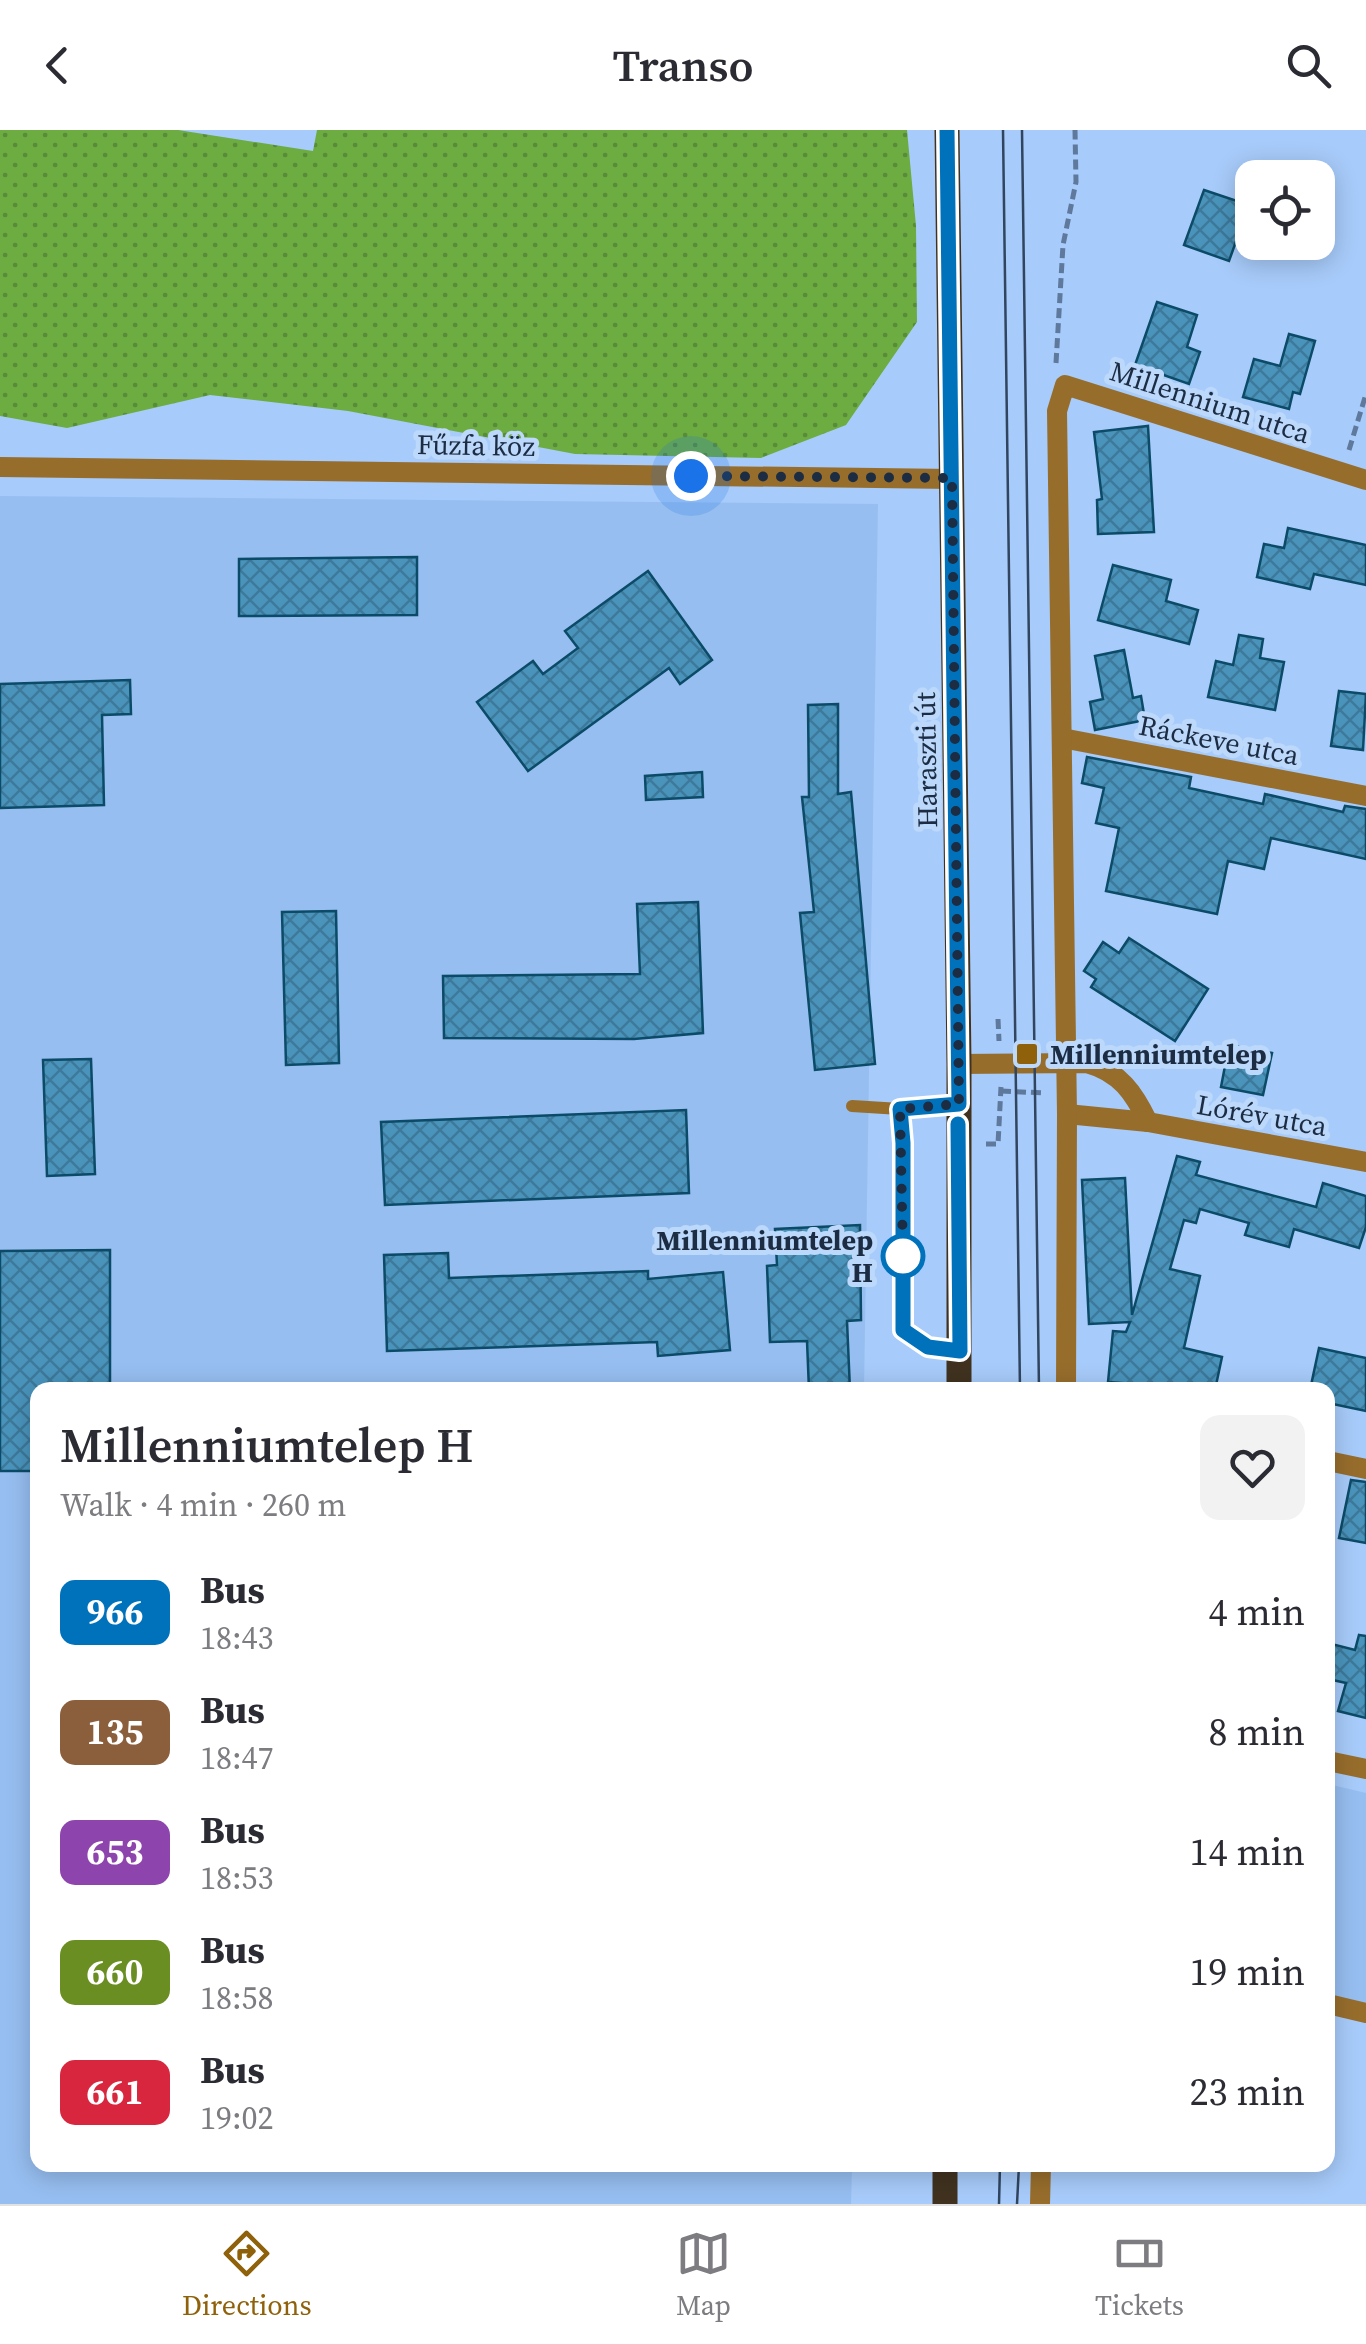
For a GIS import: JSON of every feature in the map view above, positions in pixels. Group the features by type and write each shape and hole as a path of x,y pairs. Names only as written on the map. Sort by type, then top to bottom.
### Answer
{"main road":[{"name":"Haraszti út","path":"947,130 960,1382"},
{"path":"945,2204 946,2172"}],"street":[{"name":"Millennium utca","path":"1062,738 1057,411 1065,384 1366,480"},
{"name":"Fűzfa köz","path":"0,467 952,478"},
{"name":"Ráckeve utca","path":"1062,738 1366,796"},
{"path":"1062,738 1066,1382"},
{"path":"959,1064 1102,1068 1118,1077 1135,1095 1148,1122"},
{"name":"Lórév utca","path":"1067,1114 1148,1122 1366,1162"},
{"path":"1335,1462 1366,1469"},
{"path":"1335,1762 1366,1769"},
{"path":"1335,2006 1366,2013"},
{"path":"1040,2204 1041,2172"}],"lane":[{"path":"852,1106 900,1109 959,1104"},
{"path":"900,1109 903,1330 928,1347 960,1351"}],"path":[{"path":"1065,384 1056,360 1064,245 1076,182 1075,130"},
{"path":"1342,472 1366,394"}],"shaded area":[{"path":"0,496 878,504 864,1382 30,1382 30,2172 852,2172 851,2204 0,2204"},
{"path":"1335,1786 1366,1793 1366,2013 1335,2006"}],"green space":[{"path":"0,130 178,130 313,151 317,130 907,130 916,226 917,322 846,425 761,458 575,454 348,411 210,395 67,428 0,416"}],"building":[{"path":"1204,190 1235,200 1235,244 1229,261 1184,245"},
{"path":"1157,302 1197,315 1187,347 1200,352 1189,384 1135,365"},
{"path":"1289,334 1315,341 1300,394 1293,392 1289,409 1243,397 1254,359 1280,366"},
{"path":"1148,426 1154,532 1098,534 1097,500 1102,499 1094,432"},
{"path":"1288,528 1366,545 1366,585 1314,574 1310,589 1257,577 1264,544 1284,548"},
{"path":"417,557 417,615 239,616 239,559"},
{"path":"1113,565 1171,580 1166,601 1198,610 1189,644 1098,620"},
{"path":"648,571 712,660 680,684 669,668 528,771 477,702 533,661 543,674 578,648 565,631"},
{"path":"1239,635 1263,639 1260,658 1284,662 1275,710 1208,697 1216,661 1233,665"},
{"path":"1124,650 1133,698 1141,696 1145,720 1095,730 1090,702 1103,699 1095,656"},
{"path":"130,680 131,714 102,715 104,805 0,808 0,684"},
{"path":"1339,691 1366,694 1363,750 1331,746"},
{"path":"838,704 838,794 851,792 875,1064 815,1070 800,913 814,912 802,797 809,797 808,705"},
{"path":"1087,757 1191,777 1189,788 1263,804 1265,794 1343,812 1345,806 1366,809 1366,859 1271,838 1264,869 1228,861 1217,914 1106,891 1119,828 1096,823 1104,788 1082,783"},
{"path":"702,772 703,797 646,800 645,776"},
{"path":"698,902 703,1033 634,1039 444,1038 443,976 640,974 637,904"},
{"path":"336,911 339,1063 286,1065 282,912"},
{"path":"1129,938 1208,989 1175,1041 1091,987 1096,979 1084,971 1103,942 1119,953"},
{"path":"1229,1045 1272,1053 1263,1095 1221,1087"},
{"path":"91,1059 95,1174 47,1176 43,1060"},
{"path":"686,1110 689,1193 385,1205 381,1122"},
{"path":"1177,1156 1200,1162 1196,1175 1316,1207 1323,1183 1366,1196 1366,1227 1359,1248 1294,1229 1289,1247 1245,1235 1249,1223 1200,1209 1196,1223 1184,1220 1170,1269 1200,1276 1184,1348 1222,1357 1217,1382 1108,1382 1113,1331 1126,1332 1130,1322 1089,1324 1082,1180 1125,1178 1132,1315"},
{"path":"860,1225 861,1320 847,1321 850,1382 809,1382 807,1341 770,1342 767,1266 777,1265 775,1229"},
{"path":"110,1250 110,1382 30,1382 30,1471 0,1471 0,1251"},
{"path":"448,1253 449,1278 648,1271 648,1279 723,1272 730,1350 658,1356 657,1342 387,1351 384,1255"},
{"path":"1319,1348 1366,1358 1366,1411 1335,1404 1335,1382 1312,1382"},
{"path":"1351,1480 1366,1482 1366,1543 1339,1538"},
{"path":"1359,1635 1366,1636 1366,1718 1338,1711 1346,1683 1335,1681 1335,1645 1355,1650"}],"tram line":[{"path":"1003,130 1020,1382"},
{"path":"1022,130 1039,1382"},
{"path":"999,2204 1000,2172"},
{"path":"1017,2204 1019,2172"}],"bus line":[{"name":"966","path":"947,130 959,1104 900,1109 903,1330 928,1347 960,1351 958,1124"}],"place":[{"name":"Millenniumtelep","path":"1027,1054"},
{"name":"Millenniumtelep H","path":"903,1256"}],"route":[{"path":"691,476 952,478 959,1104 900,1109 903,1256"}]}
